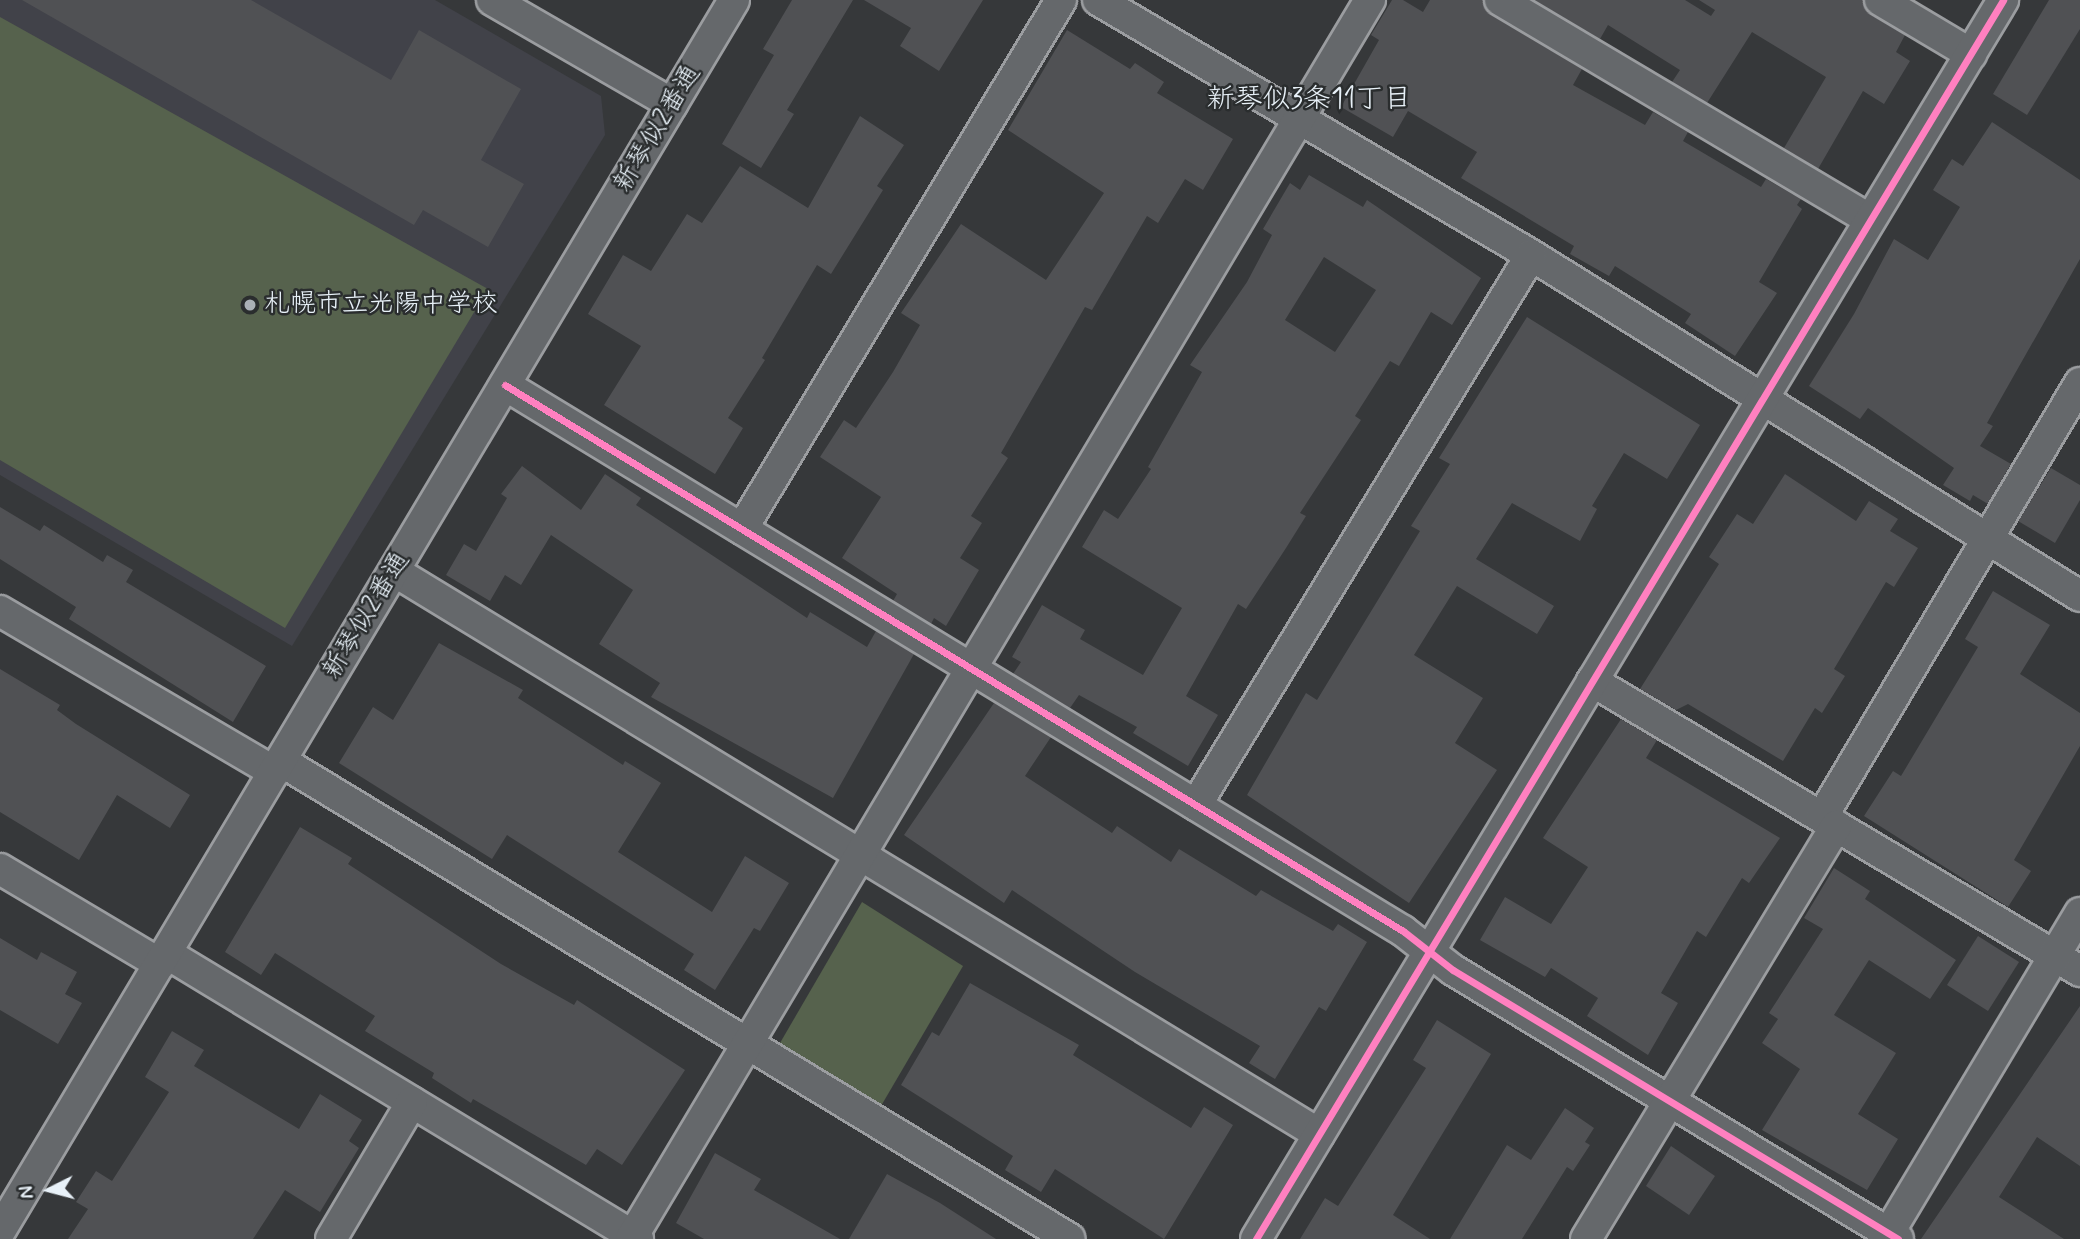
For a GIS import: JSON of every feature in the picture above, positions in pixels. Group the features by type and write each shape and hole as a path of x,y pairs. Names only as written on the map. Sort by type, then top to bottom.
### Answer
{"street":[{"path":"492,0 672,104"},
{"name":"新琴似2番通","path":"0,1231 734,0"},
{"path":"742,529 1061,0"},
{"path":"1098,0 1531,255 2080,596"},
{"path":"0,869 163,958 412,1102 634,1238 746,1043 1370,0"},
{"path":"1500,0 1870,220"},
{"path":"1880,0 1971,54"},
{"path":"1263,1237 1319,1134 2003,0"},
{"path":"1196,805 1531,255"},
{"path":"1586,1239 1669,1100 2080,383"},
{"path":"505,385 1196,805 1890,1237 2080,913"},
{"path":"394,571 858,856 1319,1134"},
{"path":"0,611 277,766 746,1043 1070,1239"},
{"path":"1592,681 2080,971"},
{"path":"331,1239 412,1102"}],"shaded area":[{"name":"札幌市立光陽中学校","path":"0,0 435,0 601,96 605,135 292,646 0,475"}],"green space":[{"name":"札幌市立光陽中学校","path":"0,17 488,289 285,628 0,460"},
{"path":"862,902 963,966 881,1106 780,1043"}],"building":[{"path":"22,0 251,0 391,80 419,30 521,89 481,160 524,184 488,247 423,210 414,225"},
{"path":"792,0 853,0 787,110 794,114 761,168 722,144 774,55 763,49"},
{"path":"864,0 983,0 939,71 900,46 911,28"},
{"path":"1392,0 1403,0 1423,12 1430,0 1483,0 1491,15 1582,69 1573,85 1645,125 1653,112 1688,132 1683,141 1761,187 1766,179 1801,199 1797,205 1802,209 1759,282 1777,293 1735,356 1685,323 1691,314 1615,266 1609,276 1570,254 1574,246 1461,178 1477,152 1408,111 1393,137 1341,107 1379,40 1371,35"},
{"path":"1534,0 1685,0 1711,16 1715,10 1699,0 1863,0 1871,15 1905,35 1896,52 1910,61 1884,104 1863,91 1818,169 1784,148 1826,77 1752,32 1707,103 1672,82 1680,70 1608,25 1600,39"},
{"path":"2049,0 2080,0 2080,29 2027,115 1993,94"},
{"path":"1067,30 1130,69 1135,63 1164,82 1157,93 1233,139 1203,190 1185,179 1158,223 1147,216 1092,310 1085,307 1001,453 1008,458 971,516 982,523 960,558 979,570 946,626 934,618 931,624 893,601 897,594 842,558 881,497 820,457 844,420 856,428 893,372 920,325 901,313 961,224 1046,280 1104,193 1008,130"},
{"path":"860,116 904,145 877,186 883,190 831,274 817,265 762,358 765,360 728,418 743,428 715,474 604,405 641,346 588,314 623,255 651,271 687,214 702,223 740,166 808,208"},
{"path":"1992,122 2080,180 2080,259 1987,423 1993,426 1980,446 2011,464 1988,504 1973,495 1970,501 1943,485 1954,468 1868,408 1860,419 1809,386 1854,314 1894,239 1928,260 1960,207 1933,190 1952,159 1963,166"},
{"path":"1309,175 1363,207 1367,200 1481,278 1452,325 1431,312 1399,366 1390,361 1355,416 1361,420 1300,513 1306,516 1286,548 1246,609 1238,604 1186,696 1218,715 1188,766 1133,733 1137,727 1079,695 1070,708 1013,674 1021,662 1012,657 1042,605 1085,630 1080,639 1143,675 1182,608 1082,547 1104,510 1118,519 1151,469 1148,467 1202,372 1190,365 1247,282 1272,235 1263,229 1290,183 1300,190","holes":["1324,257 1376,290 1335,352 1285,320"]},
{"path":"1527,317 1700,425 1667,479 1624,453 1592,506 1597,509 1580,541 1512,503 1476,559 1554,606 1537,634 1457,586 1414,655 1483,698 1455,743 1497,770 1409,903 1247,795 1306,693 1317,700 1420,531 1411,526 1450,464 1439,458"},
{"path":"522,466 581,510 605,474 641,498 636,505 807,618 810,612 867,647 876,631 914,654 833,798 651,697 660,683 599,644 633,590 551,535 521,585 505,575 490,601 446,575 464,544 476,551 507,498 501,494"},
{"path":"2051,468 2080,485 2080,500 2055,543 2018,521"},
{"path":"1785,474 1856,521 1869,501 1898,519 1890,531 1918,548 1894,587 1886,582 1834,669 1845,676 1822,713 1815,708 1783,761 1688,704 1676,710 1640,689 1719,564 1709,557 1737,514 1753,524"},
{"path":"0,507 40,531 44,525 103,562 107,555 133,570 126,582 266,666 233,722 69,619 76,607 0,559"},
{"path":"1993,591 2050,625 2020,674 2080,713 2080,746 2014,860 2031,871 2008,907 1864,816 1893,771 1901,776 1978,647 1965,639"},
{"path":"439,643 523,690 518,698 623,765 625,761 661,783 618,852 712,912 745,856 789,883 760,931 754,928 715,990 684,970 694,954 507,835 492,859 339,763 373,707 393,720"},
{"path":"0,669 60,705 57,710 76,724 190,795 170,828 117,795 79,860 0,812"},
{"path":"994,703 1051,737 1025,776 1112,833 1117,826 1171,862 1179,849 1256,896 1261,890 1333,931 1338,924 1367,942 1326,1011 1319,1007 1275,1079 1249,1063 1260,1046 1135,972 1012,890 1004,903 904,835"},
{"path":"1621,719 1657,740 1646,758 1780,838 1749,883 1742,878 1706,937 1697,931 1661,993 1678,1003 1648,1055 1587,1016 1598,998 1551,968 1545,977 1480,940 1505,897 1551,924 1588,867 1543,838"},
{"path":"300,827 352,858 348,864 501,964 574,1005 577,1000 685,1070 622,1165 597,1149 586,1165 473,1099 471,1103 432,1078 434,1073 365,1031 375,1016 275,953 261,975 225,952"},
{"path":"1834,868 1870,891 1865,899 1956,960 1930,999 1869,960 1834,1015 1896,1053 1858,1114 1898,1139 1867,1190 1762,1130 1800,1069 1762,1043 1778,1019 1769,1013 1823,929 1804,918"},
{"path":"1978,936 2019,962 1988,1011 1947,985"},
{"path":"0,938 37,960 41,952 77,972 65,994 82,1003 58,1044 0,1010"},
{"path":"970,983 1079,1045 1073,1055 1191,1128 1204,1107 1233,1125 1164,1239 1055,1169 1041,1192 1005,1170 1013,1156 901,1085 932,1032 939,1036"},
{"path":"2080,1006 2080,1166 2037,1137 1999,1197 2064,1239 1921,1239"},
{"path":"1437,1020 1491,1054 1393,1215 1430,1239 1300,1239 1325,1198 1338,1206 1426,1068 1413,1060"},
{"path":"172,1031 204,1050 194,1066 299,1129 320,1094 362,1120 349,1141 359,1148 320,1212 285,1190 253,1239 68,1239 88,1209 76,1202 96,1171 112,1181 169,1092 145,1077"},
{"path":"1565,1108 1594,1128 1585,1142 1590,1145 1573,1171 1567,1167 1522,1239 1450,1239 1507,1145 1531,1160"},
{"path":"1671,1146 1715,1176 1689,1215 1646,1186"},
{"path":"715,1153 761,1179 754,1190 840,1239 704,1239 676,1223"},
{"path":"887,1174 940,1203 996,1239 849,1239"}],"cycle path":[{"path":"1256,1239 2003,0"},
{"path":"505,385 1403,931 1453,970 1898,1239"}],"place":[{"name":"札幌市立光陽中学校","path":"250,305"}],"district":[{"name":"新琴似3条11丁目","path":"1309,100"}]}
